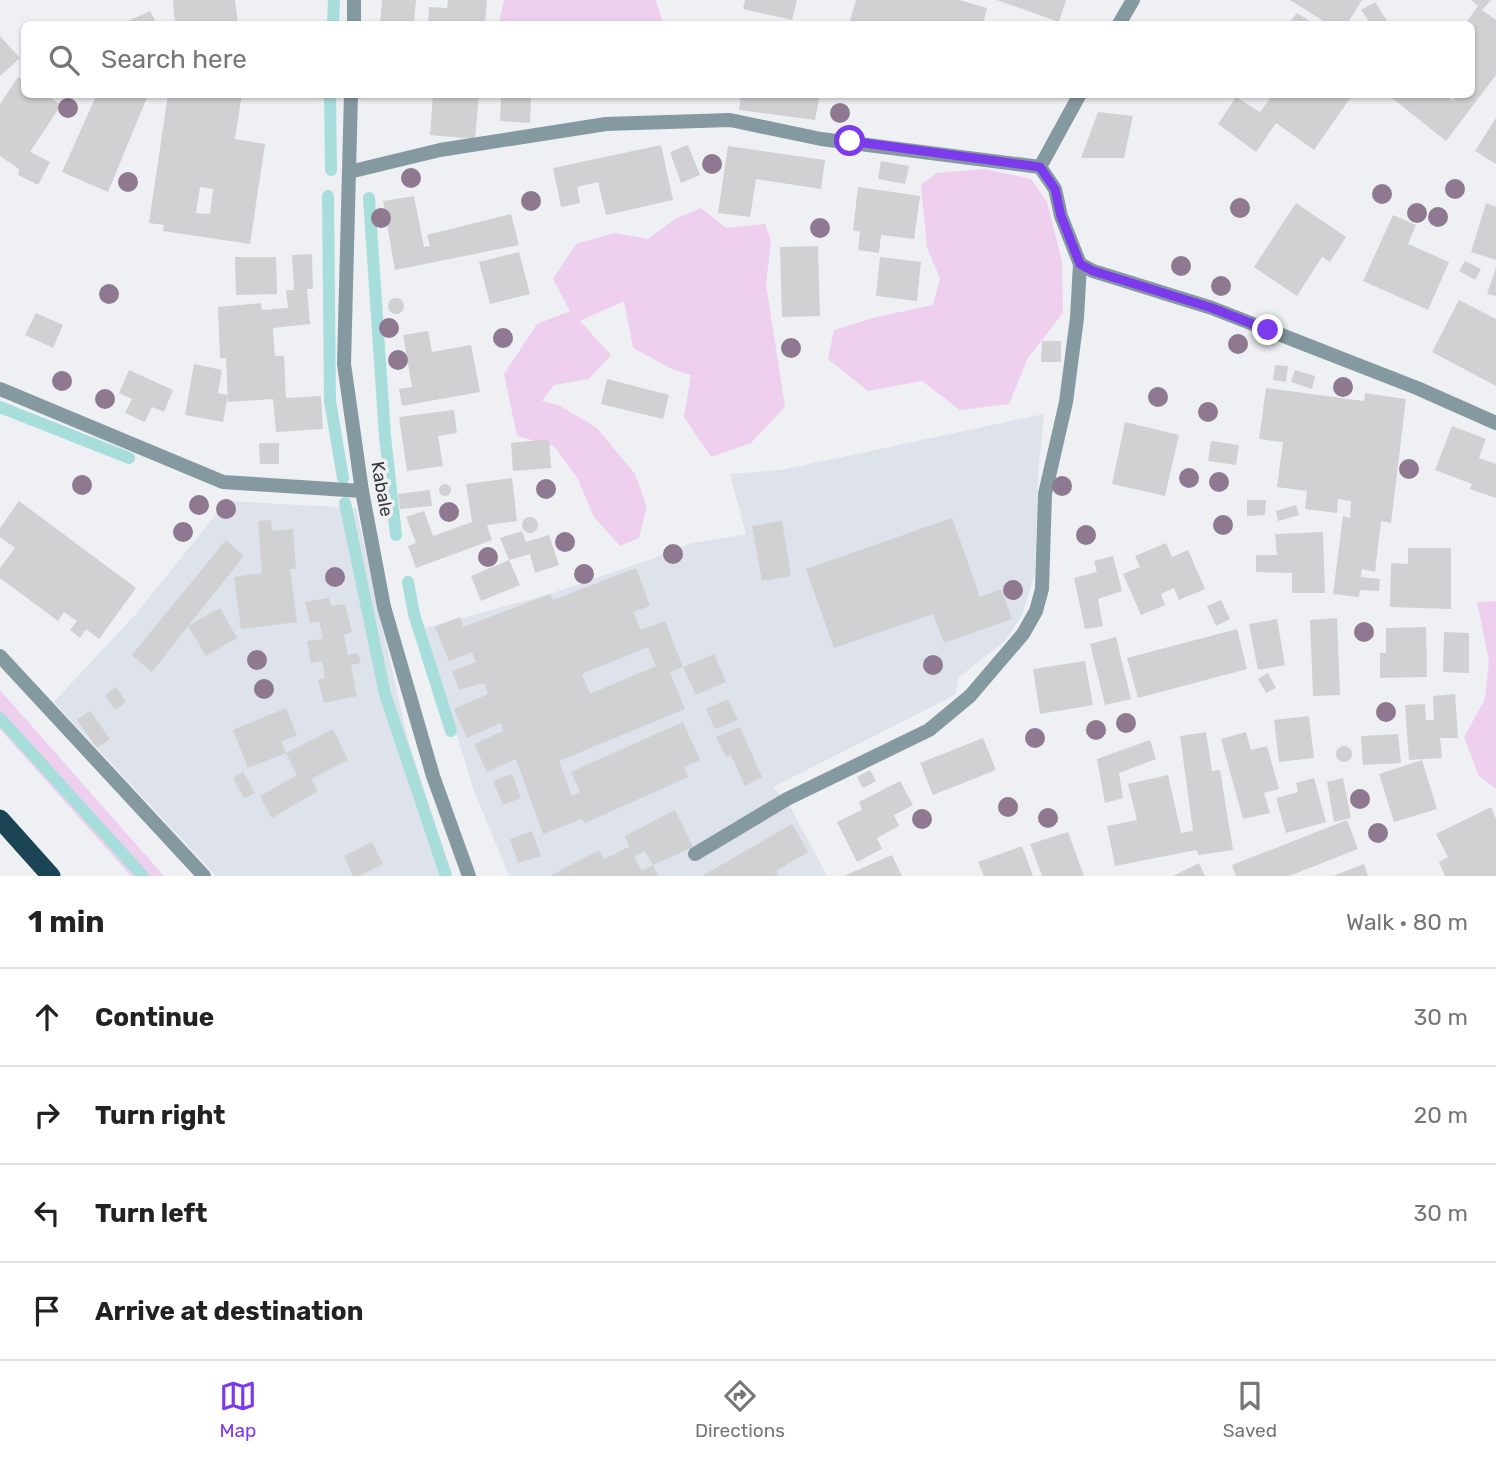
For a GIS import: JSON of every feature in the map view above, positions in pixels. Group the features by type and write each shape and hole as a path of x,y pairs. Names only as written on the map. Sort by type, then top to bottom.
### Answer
{"highway":[{"path":"0,818 51,876"}],"street":[{"path":"354,0 354,21"},
{"path":"1121,21 1133,0"},
{"name":"Kabale","path":"351,98 344,364 362,492 384,607 433,776 469,876"},
{"path":"1040,167 1078,98"},
{"path":"349,172 440,150 606,124 730,121 821,138 1040,167 1055,189 1061,216 1080,264 1077,318 1066,401 1045,494 1042,589 1036,611 1023,634 970,696 929,730 787,799 695,855"},
{"path":"1080,264 1093,271 1212,308 1417,388 1496,423"},
{"path":"0,389 223,482 362,492"},
{"path":"0,656 204,876"}],"shaded area":[{"path":"504,0 655,0 663,21 499,21"},
{"path":"985,169 1031,179 1047,202 1062,261 1063,313 1028,358 1009,404 960,410 922,381 868,391 828,359 834,330 876,317 933,305 940,278 927,248 921,185 937,173"},
{"path":"701,208 726,228 765,224 771,240 766,284 785,407 751,443 711,457 684,417 691,375 674,370 633,348 624,301 580,321 611,355 589,379 554,385 542,401 558,405 596,427 635,474 647,507 639,538 620,546 594,517 578,479 554,446 517,436 504,374 537,324 570,311 553,279 576,244 615,233 648,239 675,219"},
{"path":"1044,414 1038,474 1035,573 1022,615 1005,641 959,677 955,695 773,787 791,808 827,876 509,876 473,788 425,628 550,594 689,544 746,534 730,474 782,470"},
{"path":"227,501 356,508 407,737 452,876 216,876 54,702 135,615"},
{"path":"1496,601 1496,789 1479,776 1464,737 1485,699 1489,661 1477,602"},
{"path":"0,690 164,876 131,876 0,729"}],"building":[{"path":"173,0 235,0 238,21 175,21"},
{"path":"382,0 416,0 414,21 380,21"},
{"path":"448,0 487,0 485,21 428,21 429,7 447,8"},
{"path":"745,0 797,0 792,20 743,9"},
{"path":"856,0 959,0 987,8 984,21 850,21"},
{"path":"997,0 1066,0 1059,21"},
{"path":"1290,0 1362,0 1349,21 1323,21"},
{"path":"1471,0 1491,0 1482,10 1496,20 1496,75 1446,141 1392,98 1449,98 1453,101 1455,98 1475,98 1475,21 1467,21 1478,6"},
{"path":"1375,2 1387,21 1369,21 1361,10"},
{"path":"150,11 155,21 128,21"},
{"path":"1297,13 1309,21 1290,21"},
{"path":"0,36 20,58 0,76"},
{"path":"18,77 21,79 21,98 51,98 61,105 30,152 50,162 38,185 18,175 19,169 0,156 0,104"},
{"path":"95,98 147,98 108,192 62,172"},
{"path":"167,98 241,98 235,139 265,144 250,244 163,231 164,225 149,223","holes":["200,187 213,189 210,214 196,213"]},
{"path":"433,98 479,98 475,139 430,135"},
{"path":"501,98 531,98 530,123 500,121"},
{"path":"740,98 819,98 815,120 739,110"},
{"path":"1235,98 1260,112 1270,98 1350,98 1314,150 1276,123 1256,152 1218,124"},
{"path":"1098,112 1133,116 1124,158 1081,158"},
{"path":"1496,118 1496,164 1475,151"},
{"path":"661,145 673,200 606,215 598,182 577,187 580,203 561,207 553,168"},
{"path":"688,145 700,175 681,183 670,152"},
{"path":"728,146 825,160 821,189 756,179 750,217 718,213"},
{"path":"881,161 909,166 905,184 878,179"},
{"path":"858,187 920,196 914,239 881,235 879,253 858,250 860,232 853,230"},
{"path":"414,196 424,247 430,246 427,235 511,214 519,245 395,270 383,201"},
{"path":"1296,203 1346,237 1330,262 1322,257 1297,296 1254,267"},
{"path":"1486,203 1496,207 1496,260 1471,252"},
{"path":"1393,215 1416,225 1408,244 1449,262 1428,310 1363,281"},
{"path":"818,246 820,316 782,317 780,247"},
{"path":"519,252 530,294 490,304 479,262"},
{"path":"312,254 313,289 307,289 310,324 273,328 275,356 284,356 286,398 321,396 323,429 276,432 273,399 228,402 226,358 220,358 218,307 261,303 262,310 288,308 286,290 294,290 292,255"},
{"path":"235,257 276,257 277,294 236,295"},
{"path":"880,257 921,262 917,301 876,296"},
{"path":"1465,261 1481,269 1475,280 1459,271"},
{"path":"1496,267 1496,296 1487,294"},
{"path":"396,298 404,306 396,314 388,306"},
{"path":"1459,300 1496,319 1496,386 1432,352"},
{"path":"36,313 63,325 53,348 25,335"},
{"path":"428,331 432,352 471,345 480,392 402,406 399,389 412,387 403,335"},
{"path":"1042,341 1061,341 1061,362 1041,362"},
{"path":"194,364 222,370 218,393 228,395 223,422 185,415"},
{"path":"1275,365 1288,366 1286,382 1273,380"},
{"path":"129,370 173,390 164,412 152,407 145,422 125,413 132,399 119,393"},
{"path":"1295,370 1315,376 1312,389 1291,382"},
{"path":"607,379 669,395 663,419 601,404"},
{"path":"1266,388 1364,401 1365,393 1406,399 1391,523 1381,521 1375,572 1362,569 1361,577 1380,579 1379,591 1360,590 1359,597 1333,594 1343,516 1350,518 1351,501 1338,499 1337,513 1305,509 1307,491 1277,487 1283,442 1259,439"},
{"path":"454,410 457,433 438,436 443,466 407,471 399,417"},
{"path":"1125,422 1179,435 1165,496 1112,484"},
{"path":"1452,426 1486,439 1479,458 1496,464 1496,498 1470,489 1472,484 1435,470"},
{"path":"549,439 551,468 513,471 511,443"},
{"path":"1211,441 1239,445 1236,465 1208,461"},
{"path":"259,443 279,443 279,464 260,464"},
{"path":"512,478 517,521 487,525 492,540 416,568 408,546 416,543 406,517 424,511 433,536 472,522 466,484"},
{"path":"445,484 451,490 445,496 439,490"},
{"path":"430,490 432,506 400,509 398,494"},
{"path":"1247,500 1266,500 1265,515 1247,516"},
{"path":"19,501 136,588 99,639 86,629 80,638 70,630 77,621 64,612 58,621 0,578 0,568 15,548 0,537 0,528"},
{"path":"1296,505 1299,515 1278,521 1276,511"},
{"path":"530,517 538,525 530,533 522,525"},
{"path":"952,518 980,597 1001,589 1012,619 944,643 933,614 834,648 806,569"},
{"path":"271,520 272,531 293,529 296,569 290,569 297,622 241,629 234,577 262,573 258,521"},
{"path":"782,521 791,576 762,581 752,526"},
{"path":"522,531 526,542 549,535 559,565 535,573 530,554 509,560 500,538"},
{"path":"1323,532 1325,593 1292,593 1292,573 1256,572 1256,555 1277,555 1275,534"},
{"path":"226,540 244,556 152,672 132,655"},
{"path":"1166,543 1172,557 1188,550 1205,589 1179,600 1174,588 1161,594 1165,605 1141,615 1123,574 1140,567 1135,556"},
{"path":"1408,548 1451,548 1451,609 1390,607 1391,563 1408,564"},
{"path":"1113,556 1122,591 1098,599 1103,626 1085,629 1074,578 1097,572 1094,561"},
{"path":"509,560 520,585 481,601 471,576"},
{"path":"636,568 650,606 633,612 641,630 665,621 683,667 670,672 685,709 559,761 572,796 580,792 571,772 683,722 700,760 684,767 688,777 585,823 582,819 543,834 516,759 487,772 474,744 503,731 501,723 467,738 454,709 488,694 484,683 459,690 452,671 476,662 472,652 449,661 435,627 460,617 463,627 550,594 553,600","holes":["648,647 656,666 590,694 582,674"]},
{"path":"329,598 331,606 345,604 352,632 344,635 348,655 358,653 361,663 351,665 357,696 324,703 318,680 325,678 322,661 311,663 307,641 323,639 319,621 310,623 305,602"},
{"path":"1221,600 1230,619 1216,626 1207,606"},
{"path":"220,608 237,638 206,656 188,626"},
{"path":"1337,618 1340,695 1313,696 1310,620"},
{"path":"1277,619 1285,665 1258,670 1249,624"},
{"path":"1426,627 1427,677 1380,678 1380,653 1386,653 1386,628"},
{"path":"1237,629 1247,669 1138,698 1127,658"},
{"path":"1444,632 1469,633 1469,673 1443,672"},
{"path":"1116,637 1131,699 1105,705 1090,644"},
{"path":"714,654 726,682 696,695 683,667"},
{"path":"1085,661 1093,705 1040,714 1033,669"},
{"path":"1268,673 1276,688 1266,693 1258,679"},
{"path":"116,687 126,702 115,710 105,695"},
{"path":"1455,694 1458,738 1440,738 1442,758 1409,760 1405,705 1425,704 1426,720 1434,720 1433,696"},
{"path":"728,699 738,720 715,729 706,709"},
{"path":"286,708 297,735 281,742 286,753 248,768 233,730"},
{"path":"90,711 110,739 97,748 77,720"},
{"path":"1309,716 1314,758 1279,762 1274,720"},
{"path":"740,727 762,777 745,786 731,755 726,757 716,737"},
{"path":"333,729 348,760 311,779 318,791 272,818 260,796 297,775 286,753"},
{"path":"1206,732 1212,771 1220,770 1233,850 1199,855 1196,850 1115,866 1107,826 1137,820 1128,784 1168,775 1181,833 1193,831 1180,736"},
{"path":"1246,732 1251,750 1267,746 1279,789 1264,793 1270,813 1243,819 1221,739"},
{"path":"1398,734 1401,763 1363,765 1361,736"},
{"path":"983,738 996,770 933,795 920,763"},
{"path":"1150,740 1156,759 1119,773 1123,798 1105,803 1097,759"},
{"path":"1341,746 1347,746 1352,754 1350,760 1341,762 1336,757 1336,751"},
{"path":"1422,760 1437,809 1394,822 1379,774"},
{"path":"870,770 876,781 863,788 857,777"},
{"path":"243,772 255,793 244,798 233,778"},
{"path":"512,774 521,798 503,805 493,781"},
{"path":"1314,778 1326,822 1286,833 1276,798 1298,792 1296,783"},
{"path":"1343,778 1351,818 1334,822 1327,782"},
{"path":"900,781 913,805 894,815 899,826 877,838 882,849 857,862 837,822 862,810 859,802"},
{"path":"1491,807 1496,819 1496,876 1445,876 1439,862 1448,857 1436,834"},
{"path":"675,810 693,847 653,865 658,876 550,876 599,850 604,859 629,847 625,836","holes":["645,851 653,865 642,871 634,857"]},
{"path":"1347,820 1358,849 1289,876 1236,876 1232,865"},
{"path":"792,824 808,852 776,871 778,876 702,876"},
{"path":"532,831 541,856 518,863 510,839"},
{"path":"1068,832 1084,876 1042,876 1030,844"},
{"path":"372,842 383,864 359,876 353,876 344,856"},
{"path":"1022,846 1033,876 984,876 978,862"},
{"path":"892,855 902,876 844,876"},
{"path":"1199,863 1205,876 1173,876"},
{"path":"1364,864 1368,876 1333,876"}],"waterway":[{"path":"333,21 334,0"},
{"path":"330,98 331,170"},
{"path":"328,196 330,401 343,478"},
{"path":"369,198 385,436 396,535"},
{"path":"0,407 129,458"},
{"path":"345,503 385,694 446,876"},
{"path":"408,582 414,614 451,731"},
{"path":"0,718 143,876"}],"route":[{"path":"850,141 1040,167 1055,189 1061,216 1080,264 1093,271 1212,308 1268,330"}]}
